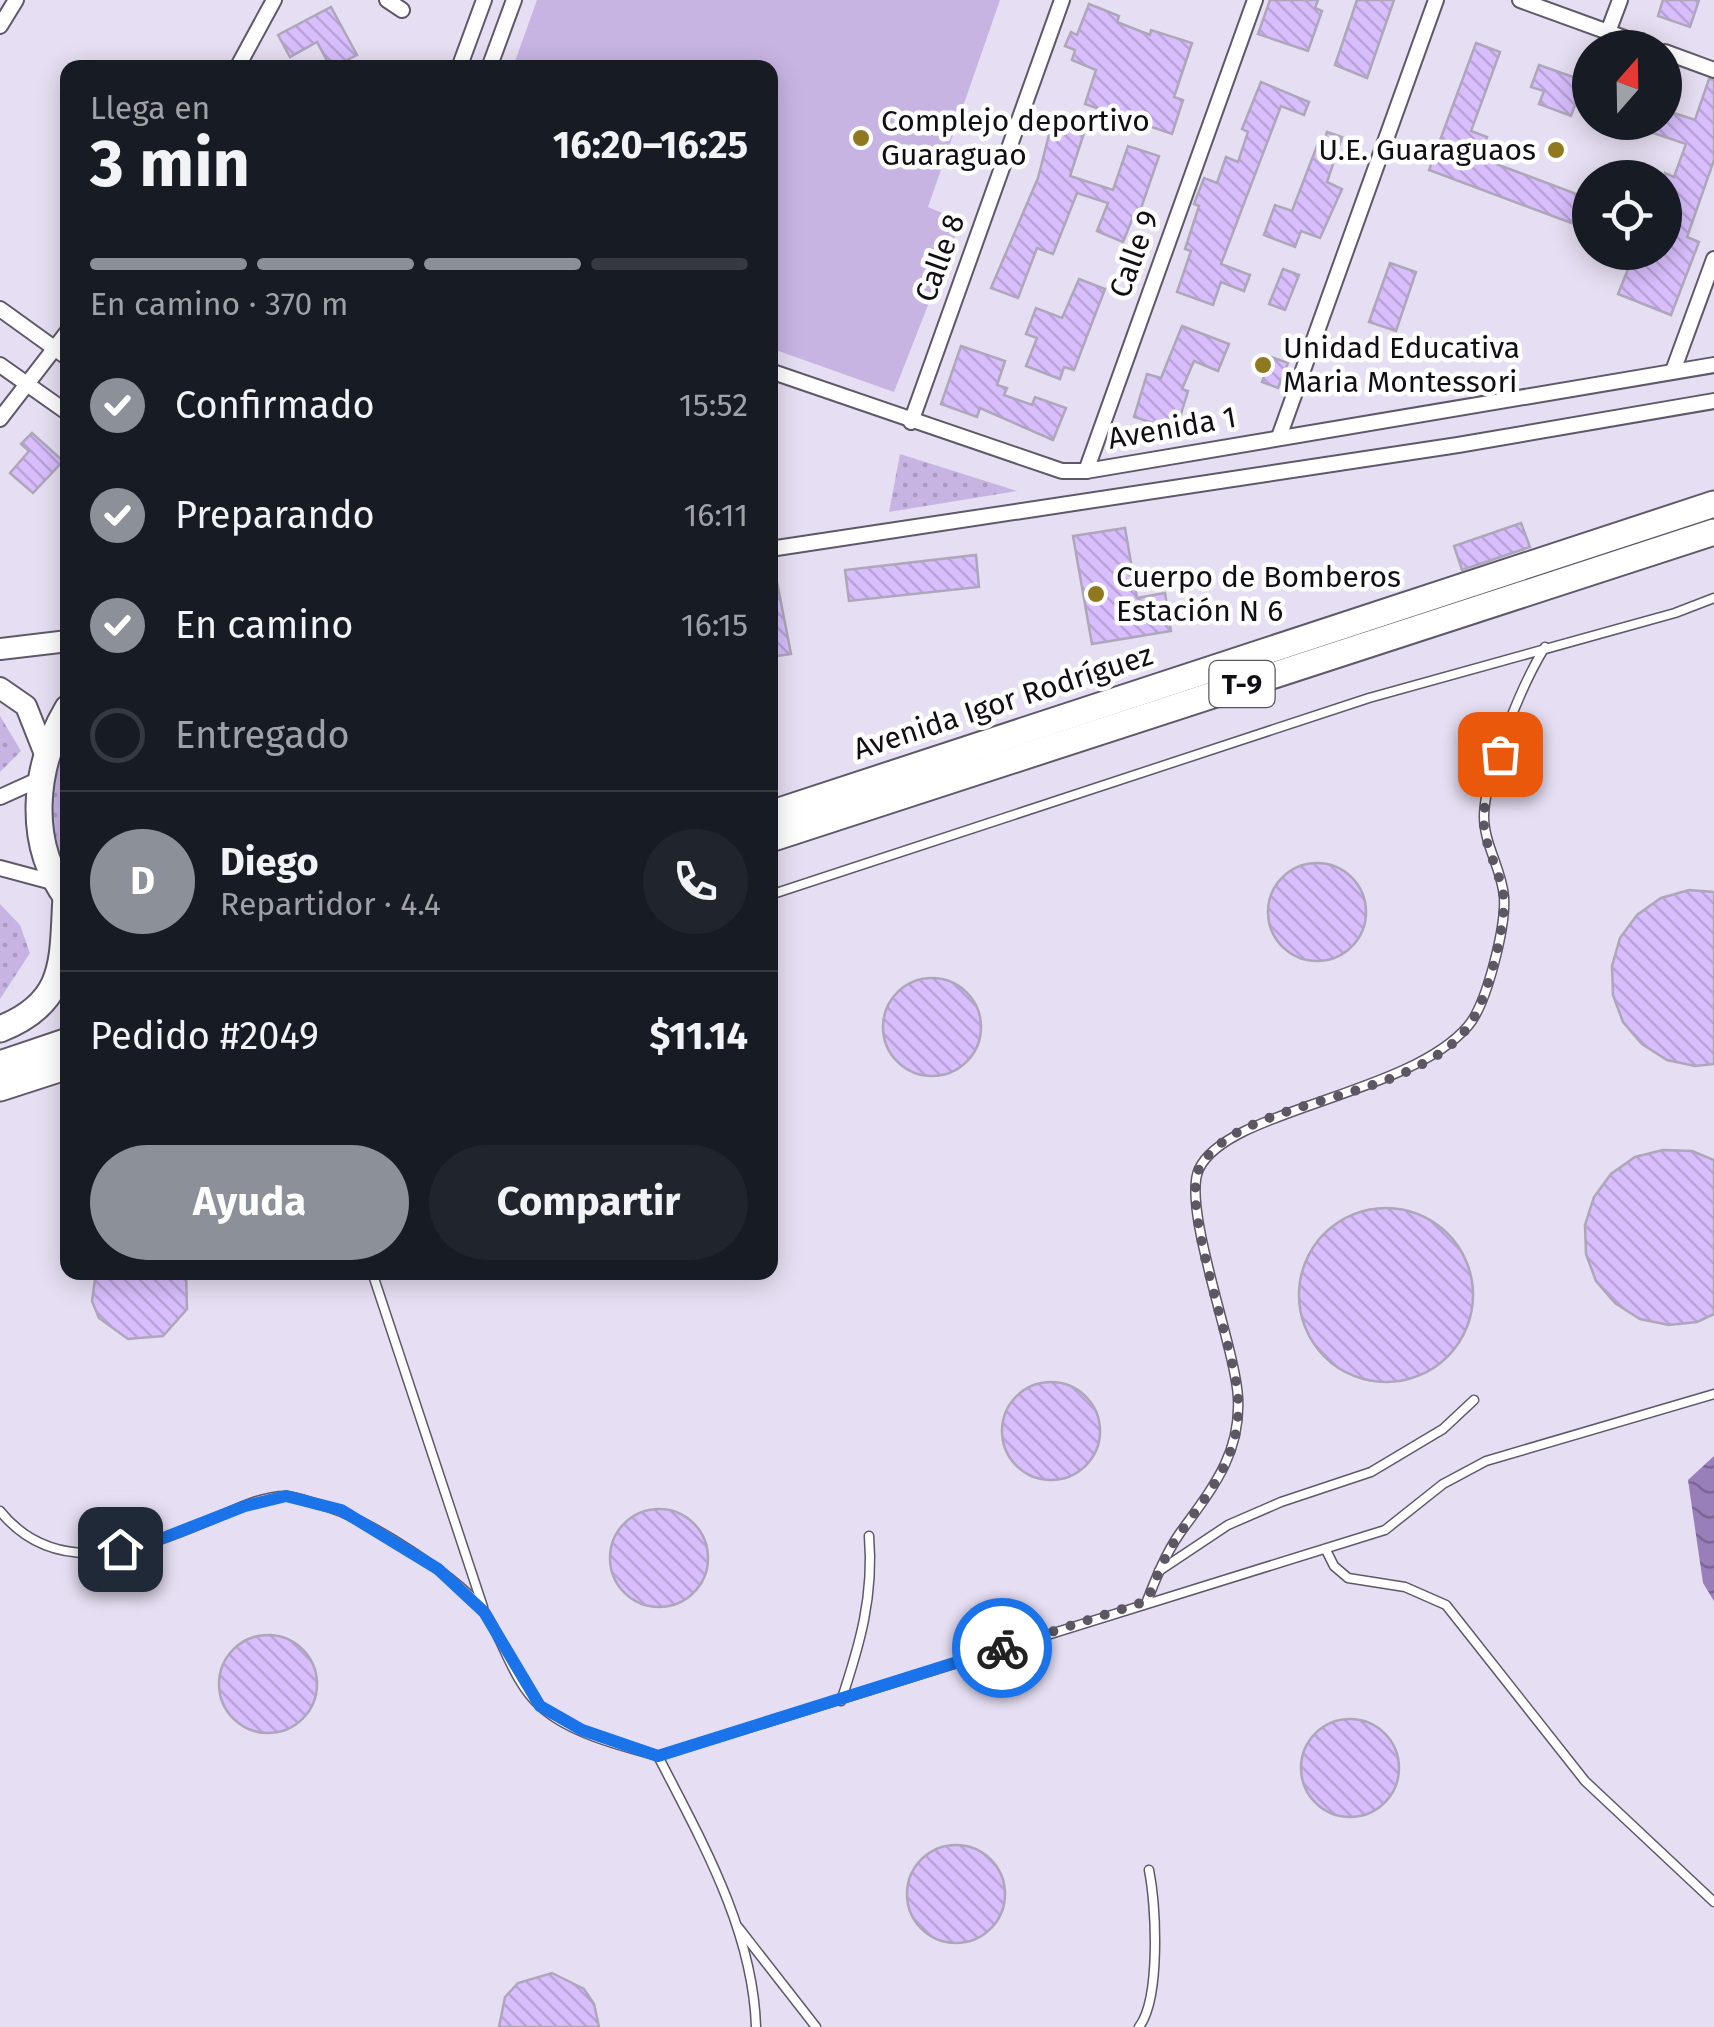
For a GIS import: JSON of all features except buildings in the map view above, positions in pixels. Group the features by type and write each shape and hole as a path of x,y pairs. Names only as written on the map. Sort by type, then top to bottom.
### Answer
{"highway":[{"name":"Avenida Igor Rodríguez","path":"778,811 1714,504"},
{"name":"Avenida Igor Rodríguez","path":"778,836 1714,532"},
{"path":"60,727 43,766 42,840 60,885"},
{"path":"0,1029 29,1015 52,990 60,973"},
{"path":"0,1064 60,1044"},
{"path":"0,1088 60,1069"}],"street":[{"path":"0,26 16,0"},
{"path":"241,60 274,0"},
{"path":"387,0 402,10"},
{"path":"462,60 484,0"},
{"path":"493,60 514,0"},
{"name":"Calle 8","path":"911,422 1062,0"},
{"name":"Calle 9","path":"1086,471 1255,0"},
{"path":"1279,438 1436,0"},
{"path":"1520,0 1602,30"},
{"path":"1609,30 1620,0"},
{"path":"1682,58 1714,70"},
{"path":"1673,372 1714,259"},
{"path":"0,309 60,352"},
{"path":"0,418 60,354"},
{"path":"0,364 60,408"},
{"name":"Avenida 1","path":"778,374 1062,471 1086,471 1714,364"},
{"path":"778,549 1458,445 1714,401"},
{"path":"0,649 60,641"},
{"path":"0,688 26,706 43,766 0,797"},
{"path":"0,868 60,892"}],"lane":[{"path":"778,892 1370,698 1675,613 1714,598"},
{"path":"1147,1601 1180,1534 1226,1470 1236,1430 1238,1397 1198,1221 1197,1171 1215,1147 1249,1128 1425,1063 1470,1024 1492,969 1504,896 1485,837 1484,812 1517,696 1545,647"},
{"path":"375,1280 484,1612 540,1706 582,1730 658,1756 1147,1601 1386,1530 1442,1484 1486,1460 1714,1394"},
{"path":"1160,1570 1228,1525 1281,1502 1371,1472 1443,1429 1474,1400"},
{"path":"0,1511 18,1533 55,1552 93,1553 148,1544 245,1506 286,1496 341,1510 438,1569 484,1612"},
{"path":"841,1701 869,1613 869,1536"},
{"path":"1326,1550 1334,1566 1348,1578 1405,1587 1446,1605 1585,1782 1714,1902"},
{"path":"658,1756 712,1861 754,1986 756,2027"},
{"path":"1139,2027 1150,1995 1154,1951 1154,1897 1149,1870"},
{"path":"732,1920 816,2027"}],"shaded area":[{"name":"Complejo deportivo Guaraguao","path":"537,0 1000,0 928,207 961,221 894,392 778,351 778,60 516,60"},
{"path":"900,454 1017,491 889,512"},
{"path":"0,716 21,751 0,772"},
{"path":"60,752 60,857 51,821 54,771"},
{"path":"0,904 20,925 30,953 0,999"}],"water":[{"path":"1714,1456 1714,1601 1703,1583 1688,1480"}],"way so far":[{"path":"1002,1648 1147,1601 1180,1534 1226,1470 1236,1430 1238,1397 1198,1221 1197,1171 1215,1147 1249,1128 1425,1063 1470,1024 1492,969 1504,896 1485,837 1484,812 1500,754"}],"place":[{"name":"Complejo deportivo Guaraguao","path":"861,138"},
{"name":"U.E. Guaraguaos","path":"1556,150"},
{"name":"Unidad Educativa Maria Montessori","path":"1263,365"},
{"name":"Cuerpo de Bomberos Estación N 6","path":"1096,594"}],"route":[{"path":"120,1549 148,1544 245,1506 286,1496 341,1510 438,1569 484,1612 540,1706 582,1730 658,1756 1002,1648"}]}
